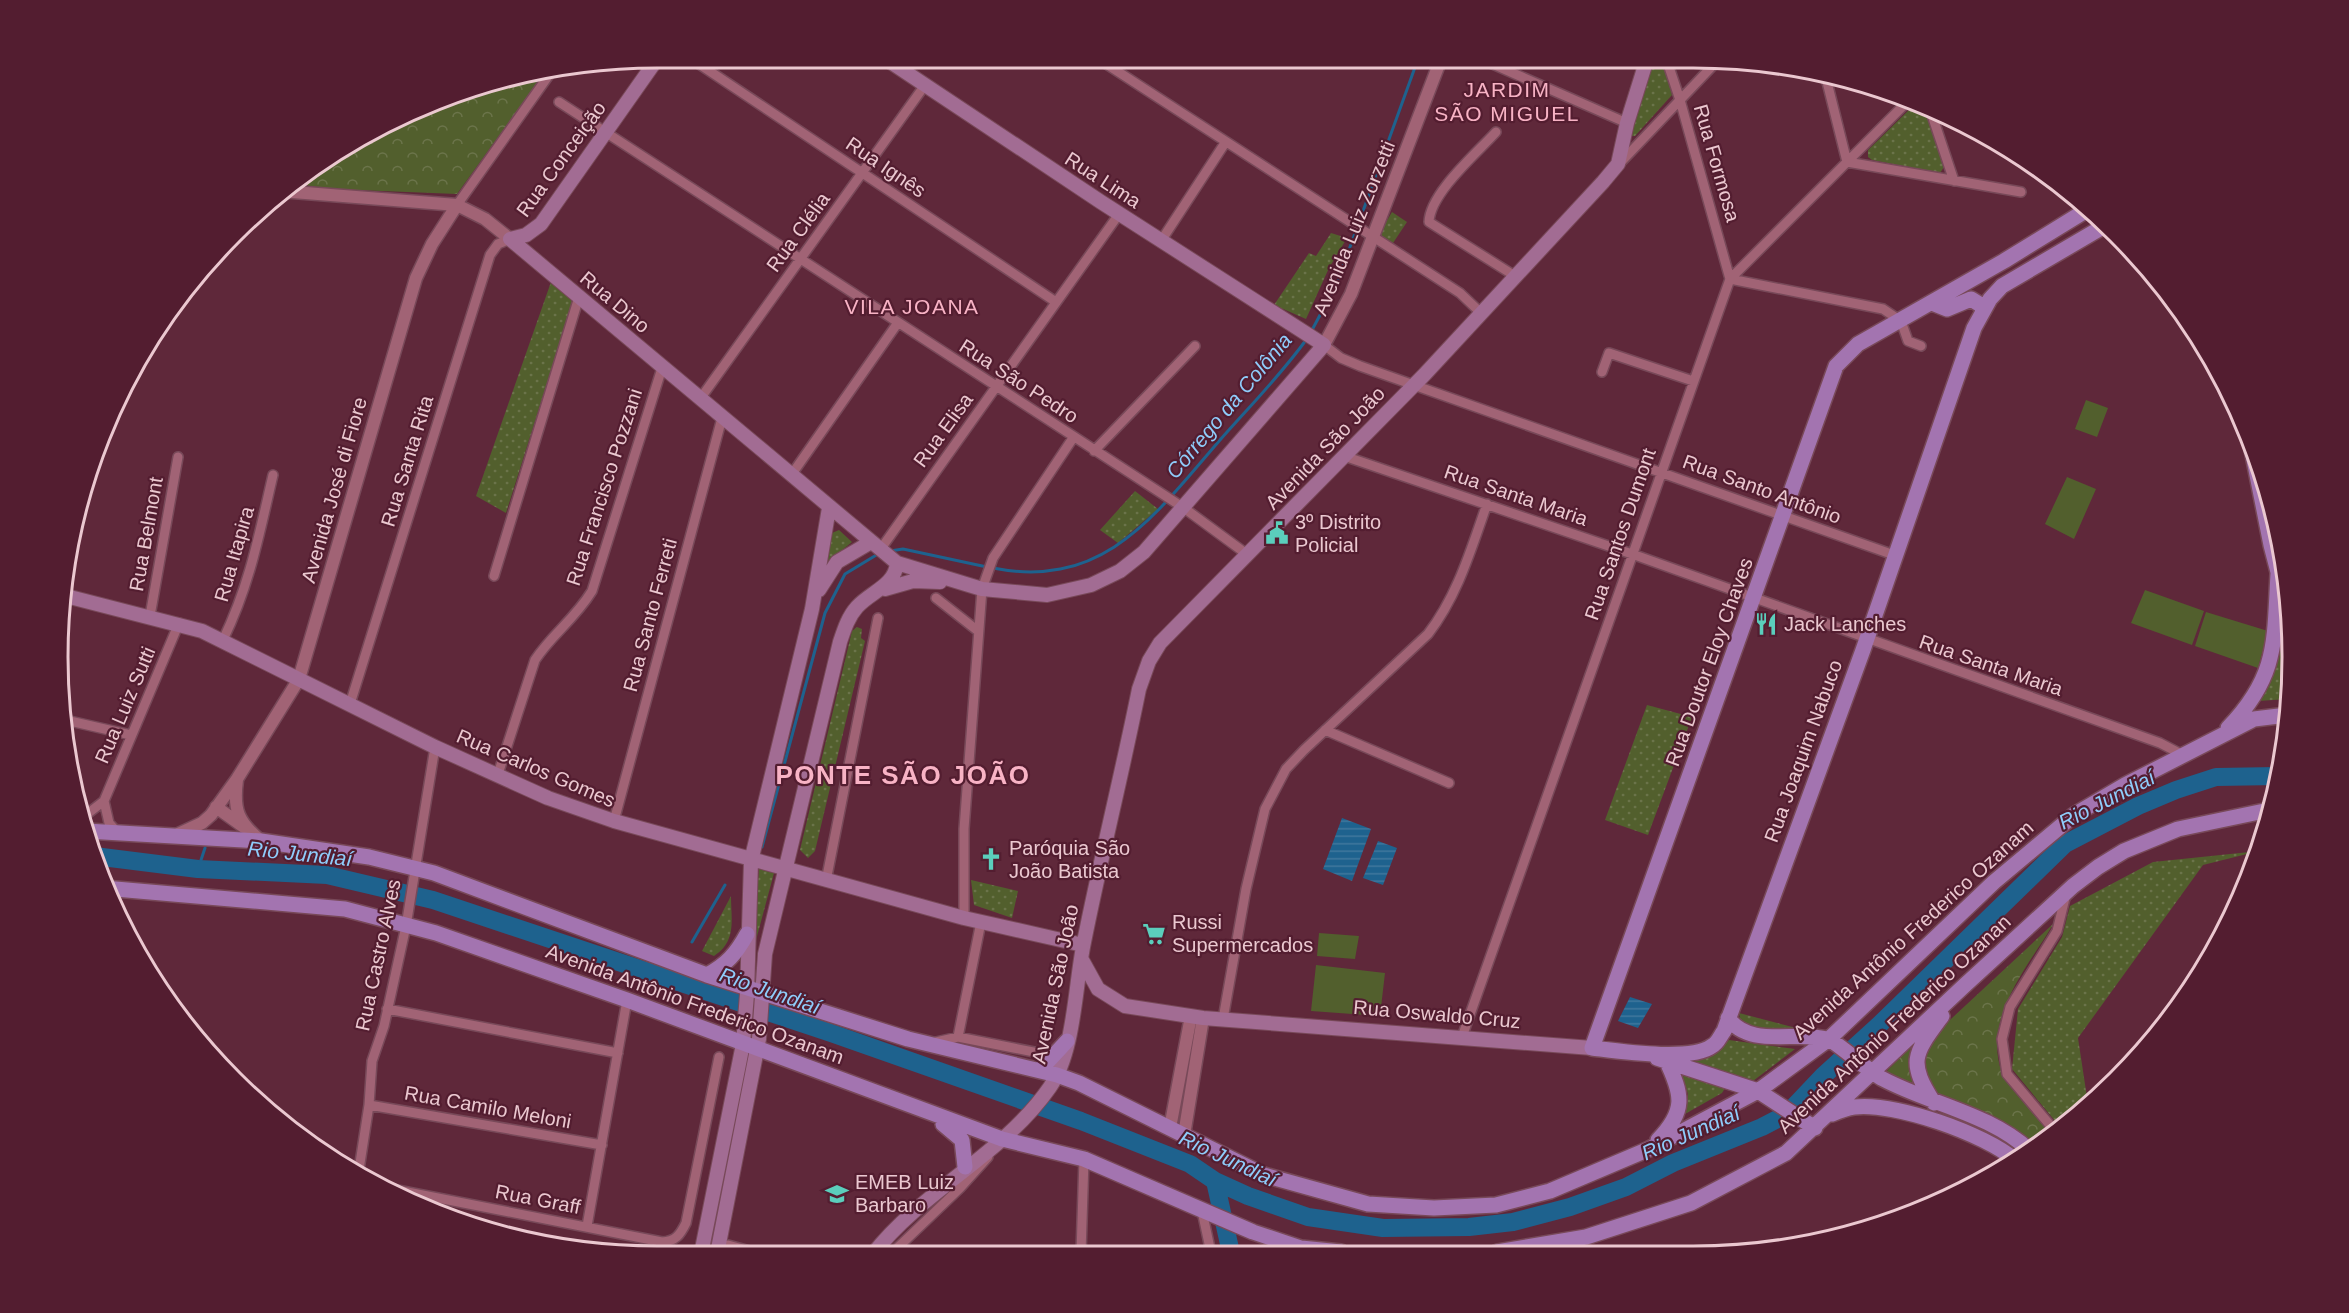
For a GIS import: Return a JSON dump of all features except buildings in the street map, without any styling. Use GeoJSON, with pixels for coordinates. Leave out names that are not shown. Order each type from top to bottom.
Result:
{"type":"FeatureCollection","features":[{"type":"Feature","properties":{"kind":"main road","name":"Rua Conceição"},"geometry":{"type":"LineString","coordinates":[[510,239],[526,235],[537,229],[651,67]]}},
{"type":"Feature","properties":{"kind":"main road","name":"Rua Lima"},"geometry":{"type":"LineString","coordinates":[[898,67],[1119,214],[1321,343]]}},
{"type":"Feature","properties":{"kind":"main road"},"geometry":{"type":"LineString","coordinates":[[1618,164],[1627,123],[1644,67]]}},
{"type":"Feature","properties":{"kind":"main road","name":"Avenida São João"},"geometry":{"type":"LineString","coordinates":[[880,1246],[891,1232],[1017,1125],[1054,1080],[1067,1041],[1082,952],[1139,689],[1149,661],[1160,643],[1414,384],[1618,164]]}},
{"type":"Feature","properties":{"kind":"main road"},"geometry":{"type":"LineString","coordinates":[[1987,303],[1981,289],[1983,284],[2004,261],[2081,214]]}},
{"type":"Feature","properties":{"kind":"main road"},"geometry":{"type":"LineString","coordinates":[[1987,303],[2018,275],[2098,230]]}},
{"type":"Feature","properties":{"kind":"main road","name":"Rua Dino"},"geometry":{"type":"LineString","coordinates":[[510,239],[884,553]]}},
{"type":"Feature","properties":{"kind":"main road","name":"Rua Doutor Eloy Chaves"},"geometry":{"type":"LineString","coordinates":[[1592,1048],[1631,932],[1645,900],[1755,599],[1815,419],[1836,366],[1858,344],[2004,261]]}},
{"type":"Feature","properties":{"kind":"main road"},"geometry":{"type":"LineString","coordinates":[[1932,303],[1947,309],[1971,299],[1987,303]]}},
{"type":"Feature","properties":{"kind":"main road","name":"Rua Joaquim Nabuco"},"geometry":{"type":"LineString","coordinates":[[1728,1018],[1867,639],[1974,328],[1987,303]]}},
{"type":"Feature","properties":{"kind":"main road","name":"Avenida Luiz Zorzetti"},"geometry":{"type":"LineString","coordinates":[[884,553],[960,583],[983,583],[1047,595],[1091,585],[1120,571],[1144,552],[1179,505],[1321,343]]}},
{"type":"Feature","properties":{"kind":"main road"},"geometry":{"type":"LineString","coordinates":[[723,1246],[751,1041],[754,994],[747,934],[751,861],[812,609],[829,507]]}},
{"type":"Feature","properties":{"kind":"main road"},"geometry":{"type":"LineString","coordinates":[[754,994],[840,642],[848,621],[867,598],[894,577],[884,553],[837,562],[827,574],[812,609]]}},
{"type":"Feature","properties":{"kind":"main road"},"geometry":{"type":"LineString","coordinates":[[867,598],[899,584],[913,581],[960,583]]}},
{"type":"Feature","properties":{"kind":"main road"},"geometry":{"type":"LineString","coordinates":[[2219,737],[2245,710],[2264,681],[2271,663],[2277,588]]}},
{"type":"Feature","properties":{"kind":"main road","name":"Rua Carlos Gomes"},"geometry":{"type":"LineString","coordinates":[[71,598],[179,623],[223,640],[435,747],[548,798],[614,821],[751,861],[981,922],[1082,952]]}},
{"type":"Feature","properties":{"kind":"main road","name":"Avenida Antônio Frederico Ozanam"},"geometry":{"type":"LineString","coordinates":[[95,832],[261,841],[369,857],[707,975],[754,994],[908,1039],[1041,1069],[1054,1080],[1170,1128],[1264,1175],[1368,1204],[1434,1208],[1496,1204],[1550,1191],[1649,1149],[1758,1091],[1831,1040],[1994,882],[2074,815],[2254,719],[2278,716]]}},
{"type":"Feature","properties":{"kind":"main road","name":"Avenida Antônio Frederico Ozanan"},"geometry":{"type":"LineString","coordinates":[[1533,1246],[1586,1237],[1691,1203],[1786,1153],[1809,1124],[1827,1117],[1864,1068],[1965,985],[2066,892],[2098,867],[2145,841],[2178,829],[2260,812]]}},
{"type":"Feature","properties":{"kind":"main road","name":"Avenida Antônio Frederico Ozanam"},"geometry":{"type":"LineString","coordinates":[[115,889],[345,909],[406,921],[627,1000],[751,1041],[917,1109],[1002,1139],[1084,1159],[1202,1211],[1295,1246]]}},
{"type":"Feature","properties":{"kind":"main road"},"geometry":{"type":"LineString","coordinates":[[707,975],[725,965],[736,955],[747,934]]}},
{"type":"Feature","properties":{"kind":"main road","name":"Rua Oswaldo Cruz"},"geometry":{"type":"LineString","coordinates":[[1082,952],[1098,989],[1125,1006],[1197,1017],[1462,1037],[1640,1054],[1704,1050],[1717,1042],[1728,1018]]}},
{"type":"Feature","properties":{"kind":"main road"},"geometry":{"type":"LineString","coordinates":[[1934,1103],[1918,1078],[1916,1060],[1920,1049],[1965,985]]}},
{"type":"Feature","properties":{"kind":"main road"},"geometry":{"type":"LineString","coordinates":[[1728,1018],[1743,1032],[1749,1034],[1831,1040],[1864,1068],[1934,1103],[1999,1128],[2022,1145]]}},
{"type":"Feature","properties":{"kind":"main road"},"geometry":{"type":"LineString","coordinates":[[703,1246],[751,1041]]}},
{"type":"Feature","properties":{"kind":"main road"},"geometry":{"type":"LineString","coordinates":[[1041,1069],[1067,1041]]}},
{"type":"Feature","properties":{"kind":"main road"},"geometry":{"type":"LineString","coordinates":[[1640,1054],[1666,1060],[1758,1091],[1809,1124]]}},
{"type":"Feature","properties":{"kind":"main road"},"geometry":{"type":"LineString","coordinates":[[1649,1149],[1677,1118],[1681,1093],[1666,1060]]}},
{"type":"Feature","properties":{"kind":"main road"},"geometry":{"type":"LineString","coordinates":[[1827,1117],[1854,1107],[1876,1108],[1943,1124],[1985,1139],[2007,1154]]}},
{"type":"Feature","properties":{"kind":"main road"},"geometry":{"type":"LineString","coordinates":[[917,1109],[956,1132],[962,1140],[965,1167]]}},
{"type":"Feature","properties":{"kind":"street","name":"Rua Ignês"},"geometry":{"type":"LineString","coordinates":[[703,67],[1056,302]]}},
{"type":"Feature","properties":{"kind":"street"},"geometry":{"type":"LineString","coordinates":[[1111,67],[1460,293],[1481,313]]}},
{"type":"Feature","properties":{"kind":"street","name":"Avenida Luiz Zorzetti"},"geometry":{"type":"LineString","coordinates":[[1321,343],[1351,294],[1369,235],[1438,67]]}},
{"type":"Feature","properties":{"kind":"street"},"geometry":{"type":"LineString","coordinates":[[1499,67],[1627,123]]}},
{"type":"Feature","properties":{"kind":"street","name":"Rua Formosa"},"geometry":{"type":"LineString","coordinates":[[1667,67],[1680,100],[1730,279]]}},
{"type":"Feature","properties":{"kind":"street","name":"Avenida São João"},"geometry":{"type":"LineString","coordinates":[[1618,164],[1711,68]]}},
{"type":"Feature","properties":{"kind":"street"},"geometry":{"type":"LineString","coordinates":[[458,205],[547,78]]}},
{"type":"Feature","properties":{"kind":"street"},"geometry":{"type":"LineString","coordinates":[[1827,84],[1847,162],[2021,192]]}},
{"type":"Feature","properties":{"kind":"street","name":"Rua Clélia"},"geometry":{"type":"LineString","coordinates":[[700,399],[925,85]]}},
{"type":"Feature","properties":{"kind":"street","name":"Rua São Pedro"},"geometry":{"type":"LineString","coordinates":[[559,102],[995,388],[1179,505],[1248,555]]}},
{"type":"Feature","properties":{"kind":"street","name":"Rua Santos Dumont"},"geometry":{"type":"LineString","coordinates":[[1462,1037],[1730,279],[1903,106]]}},
{"type":"Feature","properties":{"kind":"street"},"geometry":{"type":"LineString","coordinates":[[1933,119],[1954,181]]}},
{"type":"Feature","properties":{"kind":"street"},"geometry":{"type":"LineString","coordinates":[[1496,132],[1440,195],[1429,211],[1429,222],[1515,276]]}},
{"type":"Feature","properties":{"kind":"street"},"geometry":{"type":"LineString","coordinates":[[1161,241],[1225,143]]}},
{"type":"Feature","properties":{"kind":"street","name":"Rua Dino"},"geometry":{"type":"LineString","coordinates":[[294,192],[458,205],[485,219],[510,239]]}},
{"type":"Feature","properties":{"kind":"street","name":"Avenida José di Fiore"},"geometry":{"type":"LineString","coordinates":[[172,836],[202,823],[216,807],[237,779],[299,679],[416,278],[432,244],[458,205]]}},
{"type":"Feature","properties":{"kind":"street","name":"Rua Elisa"},"geometry":{"type":"LineString","coordinates":[[884,553],[995,388],[1119,214]]}},
{"type":"Feature","properties":{"kind":"street","name":"Rua Santa Rita"},"geometry":{"type":"LineString","coordinates":[[350,704],[490,255],[498,244],[510,239]]}},
{"type":"Feature","properties":{"kind":"street"},"geometry":{"type":"LineString","coordinates":[[1730,279],[1883,309],[1901,321],[1908,341],[1921,346]]}},
{"type":"Feature","properties":{"kind":"street"},"geometry":{"type":"LineString","coordinates":[[494,576],[579,297]]}},
{"type":"Feature","properties":{"kind":"street"},"geometry":{"type":"LineString","coordinates":[[792,474],[897,324]]}},
{"type":"Feature","properties":{"kind":"street"},"geometry":{"type":"LineString","coordinates":[[1321,343],[1341,358],[1414,384]]}},
{"type":"Feature","properties":{"kind":"street"},"geometry":{"type":"LineString","coordinates":[[1094,451],[1195,346]]}},
{"type":"Feature","properties":{"kind":"street"},"geometry":{"type":"LineString","coordinates":[[1602,372],[1609,353],[1693,381]]}},
{"type":"Feature","properties":{"kind":"street","name":"Rua Francisco Pozzani"},"geometry":{"type":"LineString","coordinates":[[498,774],[535,660],[543,648],[578,613],[592,591],[662,368]]}},
{"type":"Feature","properties":{"kind":"street","name":"Rua Santo Antônio"},"geometry":{"type":"LineString","coordinates":[[1414,384],[1894,555]]}},
{"type":"Feature","properties":{"kind":"street","name":"Rua Santo Ferreti"},"geometry":{"type":"LineString","coordinates":[[614,821],[722,418]]}},
{"type":"Feature","properties":{"kind":"street"},"geometry":{"type":"LineString","coordinates":[[964,918],[964,829],[983,583],[993,558],[1074,438]]}},
{"type":"Feature","properties":{"kind":"street","name":"Rua Santa Maria"},"geometry":{"type":"LineString","coordinates":[[1344,456],[1632,554],[2160,743],[2183,755]]}},
{"type":"Feature","properties":{"kind":"street","name":"Rua Belmont"},"geometry":{"type":"LineString","coordinates":[[150,616],[178,458]]}},
{"type":"Feature","properties":{"kind":"street","name":"Rua Itapira"},"geometry":{"type":"LineString","coordinates":[[223,640],[241,602],[251,573],[273,475]]}},
{"type":"Feature","properties":{"kind":"street"},"geometry":{"type":"LineString","coordinates":[[1223,1019],[1246,889],[1265,809],[1286,769],[1428,634],[1444,614],[1455,593],[1488,504]]}},
{"type":"Feature","properties":{"kind":"street"},"geometry":{"type":"LineString","coordinates":[[936,598],[978,632]]}},
{"type":"Feature","properties":{"kind":"street"},"geometry":{"type":"LineString","coordinates":[[826,880],[878,618]]}},
{"type":"Feature","properties":{"kind":"street","name":"Rua Luiz Sutti"},"geometry":{"type":"LineString","coordinates":[[104,801],[179,623]]}},
{"type":"Feature","properties":{"kind":"street"},"geometry":{"type":"LineString","coordinates":[[72,721],[131,735]]}},
{"type":"Feature","properties":{"kind":"street"},"geometry":{"type":"LineString","coordinates":[[1325,730],[1449,783]]}},
{"type":"Feature","properties":{"kind":"street","name":"Rua Castro Alves"},"geometry":{"type":"LineString","coordinates":[[358,1165],[369,1105],[372,1061],[387,1009],[406,921],[435,747]]}},
{"type":"Feature","properties":{"kind":"street"},"geometry":{"type":"LineString","coordinates":[[237,779],[236,809],[245,827]]}},
{"type":"Feature","properties":{"kind":"street"},"geometry":{"type":"LineString","coordinates":[[89,813],[104,801],[109,823],[118,833]]}},
{"type":"Feature","properties":{"kind":"street"},"geometry":{"type":"LineString","coordinates":[[216,807],[261,841]]}},
{"type":"Feature","properties":{"kind":"street"},"geometry":{"type":"LineString","coordinates":[[2050,1125],[2007,1074],[2001,1039],[2010,1007],[2057,931],[2066,892]]}},
{"type":"Feature","properties":{"kind":"street"},"geometry":{"type":"LineString","coordinates":[[958,1037],[981,922]]}},
{"type":"Feature","properties":{"kind":"street"},"geometry":{"type":"LineString","coordinates":[[587,1226],[627,1000]]}},
{"type":"Feature","properties":{"kind":"street"},"geometry":{"type":"LineString","coordinates":[[387,1009],[618,1053]]}},
{"type":"Feature","properties":{"kind":"street"},"geometry":{"type":"LineString","coordinates":[[1170,1128],[1197,1017]]}},
{"type":"Feature","properties":{"kind":"street"},"geometry":{"type":"LineString","coordinates":[[1184,1135],[1197,1017]]}},
{"type":"Feature","properties":{"kind":"street"},"geometry":{"type":"LineString","coordinates":[[908,1039],[938,1042],[958,1037],[1054,1056]]}},
{"type":"Feature","properties":{"kind":"street","name":"Rua Graff"},"geometry":{"type":"LineString","coordinates":[[414,1193],[662,1242],[671,1241],[680,1235],[686,1223],[719,1057]]}},
{"type":"Feature","properties":{"kind":"street","name":"Rua Camilo Meloni"},"geometry":{"type":"LineString","coordinates":[[369,1105],[602,1145]]}},
{"type":"Feature","properties":{"kind":"street","name":"Avenida São João"},"geometry":{"type":"LineString","coordinates":[[899,1246],[960,1188],[1002,1139]]}},
{"type":"Feature","properties":{"kind":"street"},"geometry":{"type":"LineString","coordinates":[[1081,1246],[1084,1159]]}},
{"type":"Feature","properties":{"kind":"street"},"geometry":{"type":"LineString","coordinates":[[1202,1211],[1210,1246]]}},
{"type":"Feature","properties":{"kind":"green space"},"geometry":{"type":"Polygon","coordinates":[[[1647,67],[1664,67],[1672,95],[1635,136],[1630,136],[1647,67]]]}},
{"type":"Feature","properties":{"kind":"green space"},"geometry":{"type":"Polygon","coordinates":[[[539,80],[457,194],[332,189],[304,185],[362,146],[431,112],[467,99],[539,80]]]}},
{"type":"Feature","properties":{"kind":"green space"},"geometry":{"type":"Polygon","coordinates":[[[1910,109],[1930,117],[1944,167],[1940,173],[1872,160],[1868,157],[1868,150],[1910,109]]]}},
{"type":"Feature","properties":{"kind":"green space"},"geometry":{"type":"Polygon","coordinates":[[[1392,212],[1407,222],[1393,243],[1379,234],[1392,212]]]}},
{"type":"Feature","properties":{"kind":"green space"},"geometry":{"type":"Polygon","coordinates":[[[1331,233],[1347,238],[1329,268],[1306,319],[1274,305],[1309,253],[1316,256],[1331,233]]]}},
{"type":"Feature","properties":{"kind":"green space"},"geometry":{"type":"Polygon","coordinates":[[[551,282],[573,301],[506,513],[476,496],[551,282]]]}},
{"type":"Feature","properties":{"kind":"green space"},"geometry":{"type":"Polygon","coordinates":[[[2086,400],[2108,408],[2097,437],[2075,429],[2086,400]]]}},
{"type":"Feature","properties":{"kind":"green space"},"geometry":{"type":"Polygon","coordinates":[[[2067,477],[2096,489],[2074,539],[2045,524],[2067,477]]]}},
{"type":"Feature","properties":{"kind":"green space"},"geometry":{"type":"Polygon","coordinates":[[[1135,491],[1158,509],[1118,543],[1100,530],[1135,491]]]}},
{"type":"Feature","properties":{"kind":"green space"},"geometry":{"type":"Polygon","coordinates":[[[839,530],[852,542],[829,561],[826,557],[832,533],[839,530]]]}},
{"type":"Feature","properties":{"kind":"green space"},"geometry":{"type":"Polygon","coordinates":[[[2145,590],[2204,611],[2192,645],[2131,623],[2145,590]]]}},
{"type":"Feature","properties":{"kind":"green space"},"geometry":{"type":"Polygon","coordinates":[[[2206,612],[2268,631],[2258,668],[2195,646],[2206,612]]]}},
{"type":"Feature","properties":{"kind":"green space"},"geometry":{"type":"Polygon","coordinates":[[[2280,623],[2282,656],[2280,700],[2258,701],[2280,623]]]}},
{"type":"Feature","properties":{"kind":"green space"},"geometry":{"type":"Polygon","coordinates":[[[857,627],[862,629],[861,638],[865,641],[815,851],[808,858],[800,850],[852,631],[857,627]]]}},
{"type":"Feature","properties":{"kind":"green space"},"geometry":{"type":"Polygon","coordinates":[[[1647,705],[1692,717],[1648,835],[1605,820],[1647,705]]]}},
{"type":"Feature","properties":{"kind":"green space"},"geometry":{"type":"Polygon","coordinates":[[[2248,852],[2203,865],[2078,1038],[2086,1094],[2055,1121],[2012,1069],[2018,1009],[2062,937],[2070,906],[2153,862],[2248,852]]]}},
{"type":"Feature","properties":{"kind":"green space"},"geometry":{"type":"Polygon","coordinates":[[[759,869],[774,873],[752,955],[759,869]]]}},
{"type":"Feature","properties":{"kind":"green space"},"geometry":{"type":"Polygon","coordinates":[[[971,880],[1018,891],[1012,918],[974,905],[971,880]]]}},
{"type":"Feature","properties":{"kind":"green space"},"geometry":{"type":"Polygon","coordinates":[[[731,896],[732,922],[729,937],[726,944],[714,956],[702,951],[731,896]]]}},
{"type":"Feature","properties":{"kind":"green space"},"geometry":{"type":"Polygon","coordinates":[[[2054,923],[2011,994],[1998,1033],[1997,1053],[2005,1079],[2046,1128],[2026,1142],[2009,1126],[1936,1099],[1922,1075],[1924,1053],[1937,1032],[2054,923]]]}},
{"type":"Feature","properties":{"kind":"green space"},"geometry":{"type":"Polygon","coordinates":[[[1319,933],[1359,936],[1355,959],[1317,956],[1319,933]]]}},
{"type":"Feature","properties":{"kind":"green space"},"geometry":{"type":"Polygon","coordinates":[[[1316,965],[1385,973],[1380,1016],[1311,1011],[1316,965]]]}},
{"type":"Feature","properties":{"kind":"green space"},"geometry":{"type":"Polygon","coordinates":[[[1739,1013],[1808,1031],[1750,1029],[1741,1025],[1739,1013]]]}},
{"type":"Feature","properties":{"kind":"green space"},"geometry":{"type":"Polygon","coordinates":[[[1934,1022],[1918,1047],[1926,1095],[1882,1076],[1934,1022]]]}},
{"type":"Feature","properties":{"kind":"green space"},"geometry":{"type":"Polygon","coordinates":[[[1729,1040],[1795,1049],[1753,1081],[1684,1061],[1713,1056],[1729,1040]]]}},
{"type":"Feature","properties":{"kind":"green space"},"geometry":{"type":"Polygon","coordinates":[[[1686,1074],[1725,1088],[1722,1093],[1685,1114],[1688,1094],[1682,1075],[1686,1074]]]}},
{"type":"Feature","properties":{"kind":"water"},"geometry":{"type":"Polygon","coordinates":[[[1342,818],[1371,829],[1352,881],[1323,869],[1342,818]]]}},
{"type":"Feature","properties":{"kind":"water"},"geometry":{"type":"Polygon","coordinates":[[[1378,841],[1397,848],[1383,885],[1363,878],[1378,841]]]}},
{"type":"Feature","properties":{"kind":"water"},"geometry":{"type":"Polygon","coordinates":[[[1630,997],[1652,1004],[1638,1028],[1618,1021],[1630,997]]]}},
{"type":"Feature","properties":{"kind":"waterway","name":"Córrego da Colônia"},"geometry":{"type":"LineString","coordinates":[[1311,332],[1337,283],[1415,67]]}},
{"type":"Feature","properties":{"kind":"waterway","name":"Córrego da Colônia"},"geometry":{"type":"LineString","coordinates":[[993,568],[1032,572],[1066,568],[1096,557],[1124,540],[1173,495],[1275,379],[1306,340]]}},
{"type":"Feature","properties":{"kind":"waterway","name":"Córrego da Colônia"},"geometry":{"type":"LineString","coordinates":[[890,551],[903,549],[987,567]]}},
{"type":"Feature","properties":{"kind":"waterway","name":"Córrego da Colônia"},"geometry":{"type":"LineString","coordinates":[[762,847],[825,613],[845,574],[878,554]]}},
{"type":"Feature","properties":{"kind":"waterway","name":"Rio Jundiaí"},"geometry":{"type":"LineString","coordinates":[[103,857],[198,869],[327,875],[433,900],[831,1033],[1081,1121],[1190,1164],[1215,1181],[1248,1196],[1308,1217],[1383,1228],[1469,1227],[1513,1222],[1570,1207],[1626,1187],[1673,1163],[1762,1127],[1787,1114],[1823,1076],[1878,1026],[2065,844],[2138,806],[2176,790],[2216,777],[2269,776]]}},
{"type":"Feature","properties":{"kind":"waterway"},"geometry":{"type":"LineString","coordinates":[[198,869],[205,848]]}},
{"type":"Feature","properties":{"kind":"waterway","name":"Córrego da Colônia"},"geometry":{"type":"LineString","coordinates":[[692,942],[725,885]]}},
{"type":"Feature","properties":{"kind":"waterway"},"geometry":{"type":"LineString","coordinates":[[1215,1181],[1229,1246]]}},
{"type":"Feature","properties":{"kind":"place","name":"3º Distrito Policial"},"geometry":{"type":"Point","coordinates":[1277,533]}},
{"type":"Feature","properties":{"kind":"place","name":"Jack Lanches"},"geometry":{"type":"Point","coordinates":[1766,624]}},
{"type":"Feature","properties":{"kind":"place","name":"Paróquia São João Batista"},"geometry":{"type":"Point","coordinates":[991,859]}},
{"type":"Feature","properties":{"kind":"place","name":"Russi Supermercados"},"geometry":{"type":"Point","coordinates":[1154,934]}},
{"type":"Feature","properties":{"kind":"place","name":"EMEB Luiz Barbaro"},"geometry":{"type":"Point","coordinates":[837,1194]}},
{"type":"Feature","properties":{"kind":"district","name":"JARDIM SÃO MIGUEL"},"geometry":{"type":"Point","coordinates":[1507,102]}},
{"type":"Feature","properties":{"kind":"district","name":"VILA JOANA"},"geometry":{"type":"Point","coordinates":[912,307]}},
{"type":"Feature","properties":{"kind":"district","name":"PONTE SÃO JOÃO"},"geometry":{"type":"Point","coordinates":[903,775]}}]}
